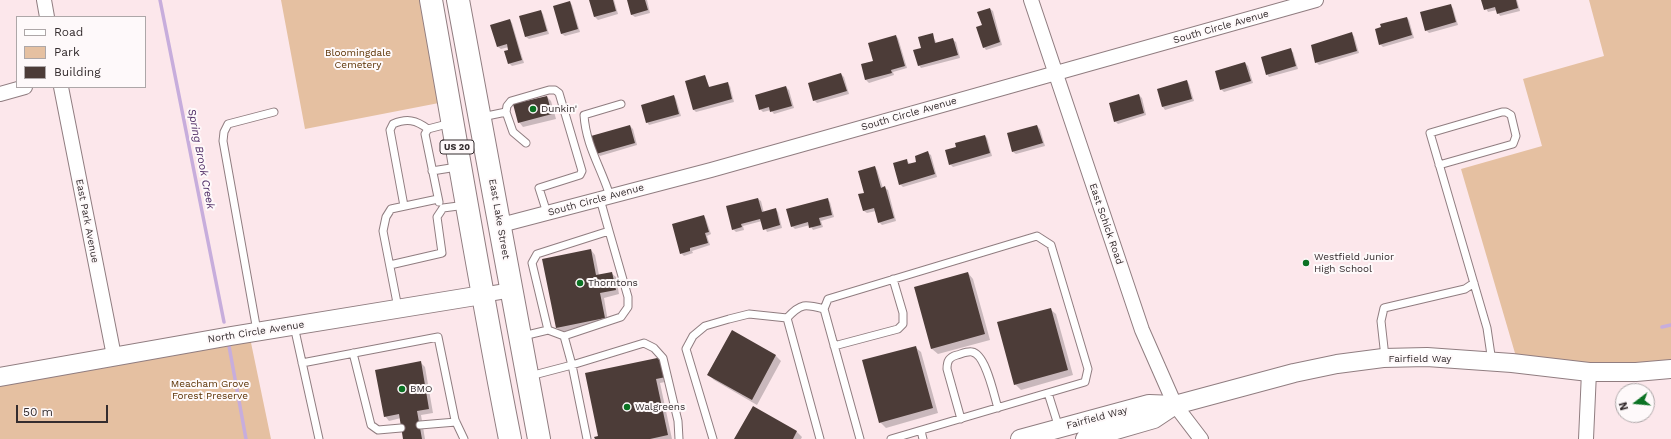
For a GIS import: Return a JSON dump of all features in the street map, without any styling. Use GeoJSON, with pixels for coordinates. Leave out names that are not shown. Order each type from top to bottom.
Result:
{"type":"FeatureCollection","features":[{"type":"Feature","properties":{"kind":"main road","name":"US 20"},"geometry":{"type":"LineString","coordinates":[[431,0],[468,205],[482,295],[510,439]]}},
{"type":"Feature","properties":{"kind":"main road","name":"East Lake Street"},"geometry":{"type":"LineString","coordinates":[[458,0],[501,225],[539,439]]}},
{"type":"Feature","properties":{"kind":"street"},"geometry":{"type":"LineString","coordinates":[[44,0],[47,16]]}},
{"type":"Feature","properties":{"kind":"street","name":"East Schick Road"},"geometry":{"type":"LineString","coordinates":[[1031,0],[1142,330],[1174,405],[1201,439]]}},
{"type":"Feature","properties":{"kind":"street","name":"South Circle Avenue"},"geometry":{"type":"LineString","coordinates":[[501,225],[605,198],[1316,0]]}},
{"type":"Feature","properties":{"kind":"street"},"geometry":{"type":"LineString","coordinates":[[0,94],[21,88]]}},
{"type":"Feature","properties":{"kind":"street","name":"East Park Avenue"},"geometry":{"type":"LineString","coordinates":[[61,88],[114,356]]}},
{"type":"Feature","properties":{"kind":"street","name":"North Circle Avenue"},"geometry":{"type":"LineString","coordinates":[[0,377],[257,331],[512,290]]}},
{"type":"Feature","properties":{"kind":"street","name":"Fairfield Way"},"geometry":{"type":"LineString","coordinates":[[1020,439],[1060,433],[1149,404],[1174,405],[1294,373],[1337,364],[1386,358],[1427,357],[1589,372],[1636,372],[1671,368]]}},
{"type":"Feature","properties":{"kind":"street"},"geometry":{"type":"LineString","coordinates":[[1586,439],[1589,372]]}},
{"type":"Feature","properties":{"kind":"street","name":"Fairfield Way"},"geometry":{"type":"LineString","coordinates":[[1085,439],[1154,419],[1174,405]]}},
{"type":"Feature","properties":{"kind":"lane"},"geometry":{"type":"LineString","coordinates":[[526,142],[513,132],[506,112],[507,106],[511,101],[549,90],[555,90],[559,93],[582,171],[580,175],[539,188],[547,213]]}},
{"type":"Feature","properties":{"kind":"lane"},"geometry":{"type":"LineString","coordinates":[[520,337],[548,330],[564,336],[621,317],[628,307],[628,297],[609,231],[602,170],[590,148],[584,115],[621,104]]}},
{"type":"Feature","properties":{"kind":"lane"},"geometry":{"type":"LineString","coordinates":[[257,331],[223,140],[224,132],[228,124],[274,112]]}},
{"type":"Feature","properties":{"kind":"lane"},"geometry":{"type":"LineString","coordinates":[[480,117],[506,112]]}},
{"type":"Feature","properties":{"kind":"lane"},"geometry":{"type":"LineString","coordinates":[[1439,166],[1513,144],[1516,136],[1511,115],[1506,112],[1502,112],[1430,133],[1439,166],[1487,328],[1492,362]]}},
{"type":"Feature","properties":{"kind":"lane"},"geometry":{"type":"LineString","coordinates":[[404,206],[390,130],[393,124],[411,120],[419,122],[428,129]]}},
{"type":"Feature","properties":{"kind":"lane"},"geometry":{"type":"LineString","coordinates":[[443,208],[438,200],[425,134],[428,129],[453,122]]}},
{"type":"Feature","properties":{"kind":"lane"},"geometry":{"type":"LineString","coordinates":[[432,171],[461,167]]}},
{"type":"Feature","properties":{"kind":"lane"},"geometry":{"type":"LineString","coordinates":[[398,308],[383,231],[386,217],[391,209],[438,200]]}},
{"type":"Feature","properties":{"kind":"lane"},"geometry":{"type":"LineString","coordinates":[[390,265],[442,253],[437,217],[443,208],[468,205]]}},
{"type":"Feature","properties":{"kind":"lane"},"geometry":{"type":"LineString","coordinates":[[548,330],[532,262],[537,254],[609,231]]}},
{"type":"Feature","properties":{"kind":"lane"},"geometry":{"type":"LineString","coordinates":[[860,439],[824,310],[828,299],[1037,236],[1051,245],[1088,369],[1085,382],[891,439]]}},
{"type":"Feature","properties":{"kind":"lane"},"geometry":{"type":"LineString","coordinates":[[834,346],[898,329],[904,324],[903,313],[892,279]]}},
{"type":"Feature","properties":{"kind":"lane"},"geometry":{"type":"LineString","coordinates":[[1386,358],[1381,321],[1384,308],[1465,289],[1474,283]]}},
{"type":"Feature","properties":{"kind":"lane"},"geometry":{"type":"LineString","coordinates":[[787,318],[796,308],[807,305],[824,310]]}},
{"type":"Feature","properties":{"kind":"lane"},"geometry":{"type":"LineString","coordinates":[[713,439],[686,349],[693,336],[705,326],[749,314],[787,318]]}},
{"type":"Feature","properties":{"kind":"lane"},"geometry":{"type":"LineString","coordinates":[[787,318],[820,439]]}},
{"type":"Feature","properties":{"kind":"lane"},"geometry":{"type":"LineString","coordinates":[[294,325],[319,439]]}},
{"type":"Feature","properties":{"kind":"lane"},"geometry":{"type":"LineString","coordinates":[[564,336],[572,365],[587,439]]}},
{"type":"Feature","properties":{"kind":"lane"},"geometry":{"type":"LineString","coordinates":[[302,363],[438,337],[456,422],[464,439]]}},
{"type":"Feature","properties":{"kind":"lane"},"geometry":{"type":"LineString","coordinates":[[528,376],[572,365],[644,343],[654,348],[663,358],[678,421],[679,439]]}},
{"type":"Feature","properties":{"kind":"lane"},"geometry":{"type":"LineString","coordinates":[[961,419],[947,368],[947,362],[951,356],[971,351],[976,353],[986,367],[998,408]]}},
{"type":"Feature","properties":{"kind":"lane"},"geometry":{"type":"LineString","coordinates":[[353,353],[371,425],[378,430],[401,428]]}},
{"type":"Feature","properties":{"kind":"lane"},"geometry":{"type":"LineString","coordinates":[[1048,393],[1060,433]]}},
{"type":"Feature","properties":{"kind":"lane"},"geometry":{"type":"LineString","coordinates":[[420,425],[456,422]]}},
{"type":"Feature","properties":{"kind":"lane"},"geometry":{"type":"LineString","coordinates":[[921,431],[923,439]]}},
{"type":"Feature","properties":{"kind":"green space","name":"Bloomingdale Cemetery"},"geometry":{"type":"Polygon","coordinates":[[[281,0],[425,0],[444,102],[305,129],[281,0]]]}},
{"type":"Feature","properties":{"kind":"green space"},"geometry":{"type":"Polygon","coordinates":[[[1589,0],[1671,0],[1671,364],[1638,368],[1517,360],[1461,169],[1542,146],[1523,79],[1604,56],[1589,0]]]}},
{"type":"Feature","properties":{"kind":"green space","name":"Meacham Grove Forest Preserve"},"geometry":{"type":"Polygon","coordinates":[[[249,333],[271,439],[0,439],[0,377],[249,333]]]}},
{"type":"Feature","properties":{"kind":"building"},"geometry":{"type":"Polygon","coordinates":[[[589,0],[613,0],[616,11],[594,17],[589,0]]]}},
{"type":"Feature","properties":{"kind":"building"},"geometry":{"type":"Polygon","coordinates":[[[627,0],[645,0],[648,10],[631,15],[627,0]]]}},
{"type":"Feature","properties":{"kind":"building"},"geometry":{"type":"Polygon","coordinates":[[[1481,0],[1516,0],[1518,8],[1497,14],[1495,7],[1484,10],[1481,0]]]}},
{"type":"Feature","properties":{"kind":"building"},"geometry":{"type":"Polygon","coordinates":[[[570,1],[578,29],[561,34],[553,6],[570,1]]]}},
{"type":"Feature","properties":{"kind":"building"},"geometry":{"type":"Polygon","coordinates":[[[1451,4],[1456,22],[1425,31],[1420,12],[1451,4]]]}},
{"type":"Feature","properties":{"kind":"building"},"geometry":{"type":"Polygon","coordinates":[[[990,8],[1000,42],[983,48],[976,27],[982,25],[977,12],[990,8]]]}},
{"type":"Feature","properties":{"kind":"building"},"geometry":{"type":"Polygon","coordinates":[[[541,10],[547,31],[525,37],[519,16],[541,10]]]}},
{"type":"Feature","properties":{"kind":"building"},"geometry":{"type":"Polygon","coordinates":[[[1407,17],[1412,35],[1379,45],[1375,29],[1381,27],[1380,24],[1407,17]]]}},
{"type":"Feature","properties":{"kind":"building"},"geometry":{"type":"Polygon","coordinates":[[[510,19],[522,60],[508,64],[504,51],[508,50],[507,44],[497,47],[490,25],[510,19]]]}},
{"type":"Feature","properties":{"kind":"building"},"geometry":{"type":"Polygon","coordinates":[[[1352,32],[1357,51],[1315,63],[1311,45],[1352,32]]]}},
{"type":"Feature","properties":{"kind":"building"},"geometry":{"type":"Polygon","coordinates":[[[933,33],[935,43],[953,38],[958,55],[918,66],[913,50],[921,48],[918,37],[933,33]]]}},
{"type":"Feature","properties":{"kind":"building"},"geometry":{"type":"Polygon","coordinates":[[[896,35],[905,66],[891,70],[892,73],[865,80],[861,64],[873,61],[868,43],[896,35]]]}},
{"type":"Feature","properties":{"kind":"building"},"geometry":{"type":"Polygon","coordinates":[[[1291,48],[1296,66],[1266,75],[1261,57],[1291,48]]]}},
{"type":"Feature","properties":{"kind":"building"},"geometry":{"type":"Polygon","coordinates":[[[1245,62],[1251,81],[1220,90],[1215,71],[1245,62]]]}},
{"type":"Feature","properties":{"kind":"building"},"geometry":{"type":"Polygon","coordinates":[[[841,73],[847,91],[813,101],[808,83],[841,73]]]}},
{"type":"Feature","properties":{"kind":"building"},"geometry":{"type":"Polygon","coordinates":[[[705,75],[709,87],[728,82],[732,99],[693,110],[685,81],[705,75]]]}},
{"type":"Feature","properties":{"kind":"building"},"geometry":{"type":"Polygon","coordinates":[[[1187,80],[1192,99],[1162,107],[1157,89],[1187,80]]]}},
{"type":"Feature","properties":{"kind":"building"},"geometry":{"type":"Polygon","coordinates":[[[786,86],[792,106],[770,112],[769,107],[759,110],[755,95],[786,86]]]}},
{"type":"Feature","properties":{"kind":"building"},"geometry":{"type":"Polygon","coordinates":[[[1139,94],[1144,113],[1114,122],[1109,103],[1139,94]]]}},
{"type":"Feature","properties":{"kind":"building"},"geometry":{"type":"Polygon","coordinates":[[[674,95],[679,114],[646,123],[641,105],[674,95]]]}},
{"type":"Feature","properties":{"kind":"building","name":"Dunkin'"},"geometry":{"type":"Polygon","coordinates":[[[547,96],[552,114],[518,123],[513,104],[547,96]]]}},
{"type":"Feature","properties":{"kind":"building"},"geometry":{"type":"Polygon","coordinates":[[[630,125],[635,143],[596,154],[591,136],[630,125]]]}},
{"type":"Feature","properties":{"kind":"building"},"geometry":{"type":"Polygon","coordinates":[[[1037,125],[1043,143],[1012,152],[1007,133],[1037,125]]]}},
{"type":"Feature","properties":{"kind":"building"},"geometry":{"type":"Polygon","coordinates":[[[985,135],[990,153],[949,165],[945,150],[956,147],[955,143],[985,135]]]}},
{"type":"Feature","properties":{"kind":"building"},"geometry":{"type":"Polygon","coordinates":[[[928,151],[935,174],[899,185],[893,163],[907,159],[908,164],[916,162],[915,156],[928,151]]]}},
{"type":"Feature","properties":{"kind":"building"},"geometry":{"type":"Polygon","coordinates":[[[875,166],[881,188],[885,186],[894,218],[878,223],[874,208],[863,211],[858,194],[864,193],[858,171],[875,166]]]}},
{"type":"Feature","properties":{"kind":"building"},"geometry":{"type":"Polygon","coordinates":[[[758,198],[762,212],[776,208],[780,225],[763,230],[760,219],[741,224],[742,227],[732,230],[726,206],[758,198]]]}},
{"type":"Feature","properties":{"kind":"building"},"geometry":{"type":"Polygon","coordinates":[[[828,198],[832,215],[819,218],[821,225],[809,228],[808,222],[791,227],[786,209],[828,198]]]}},
{"type":"Feature","properties":{"kind":"building"},"geometry":{"type":"Polygon","coordinates":[[[704,215],[709,232],[705,233],[708,243],[690,248],[690,251],[680,254],[672,224],[704,215]]]}},
{"type":"Feature","properties":{"kind":"building","name":"Thorntons"},"geometry":{"type":"Polygon","coordinates":[[[591,249],[596,275],[612,272],[616,290],[600,293],[605,318],[556,328],[542,259],[591,249]]]}},
{"type":"Feature","properties":{"kind":"building"},"geometry":{"type":"Polygon","coordinates":[[[968,272],[985,334],[931,349],[914,287],[968,272]]]}},
{"type":"Feature","properties":{"kind":"building"},"geometry":{"type":"Polygon","coordinates":[[[1051,308],[1068,370],[1014,385],[997,322],[1051,308]]]}},
{"type":"Feature","properties":{"kind":"building"},"geometry":{"type":"Polygon","coordinates":[[[732,330],[776,355],[752,400],[707,375],[732,330]]]}},
{"type":"Feature","properties":{"kind":"building"},"geometry":{"type":"Polygon","coordinates":[[[916,346],[933,408],[879,423],[862,360],[916,346]]]}},
{"type":"Feature","properties":{"kind":"building","name":"Walgreens"},"geometry":{"type":"Polygon","coordinates":[[[662,357],[666,377],[656,379],[668,435],[650,439],[595,439],[594,437],[598,436],[585,373],[662,357]]]}},
{"type":"Feature","properties":{"kind":"building","name":"BMO"},"geometry":{"type":"Polygon","coordinates":[[[421,361],[429,409],[417,411],[422,439],[403,439],[399,414],[384,417],[375,370],[421,361]]]}},
{"type":"Feature","properties":{"kind":"building"},"geometry":{"type":"Polygon","coordinates":[[[753,406],[797,431],[793,439],[734,439],[753,406]]]}},
{"type":"Feature","properties":{"kind":"waterway","name":"Spring Brook Creek"},"geometry":{"type":"LineString","coordinates":[[160,0],[224,322]]}},
{"type":"Feature","properties":{"kind":"waterway"},"geometry":{"type":"LineString","coordinates":[[1662,327],[1671,325]]}},
{"type":"Feature","properties":{"kind":"waterway","name":"Spring Brook Creek"},"geometry":{"type":"LineString","coordinates":[[229,346],[246,439]]}},
{"type":"Feature","properties":{"kind":"place","name":"Dunkin'"},"geometry":{"type":"Point","coordinates":[533,109]}},
{"type":"Feature","properties":{"kind":"place","name":"Westfield Junior High School"},"geometry":{"type":"Point","coordinates":[1306,263]}},
{"type":"Feature","properties":{"kind":"place","name":"Thorntons"},"geometry":{"type":"Point","coordinates":[580,283]}},
{"type":"Feature","properties":{"kind":"place","name":"BMO"},"geometry":{"type":"Point","coordinates":[402,389]}},
{"type":"Feature","properties":{"kind":"place","name":"Walgreens"},"geometry":{"type":"Point","coordinates":[627,407]}}]}
